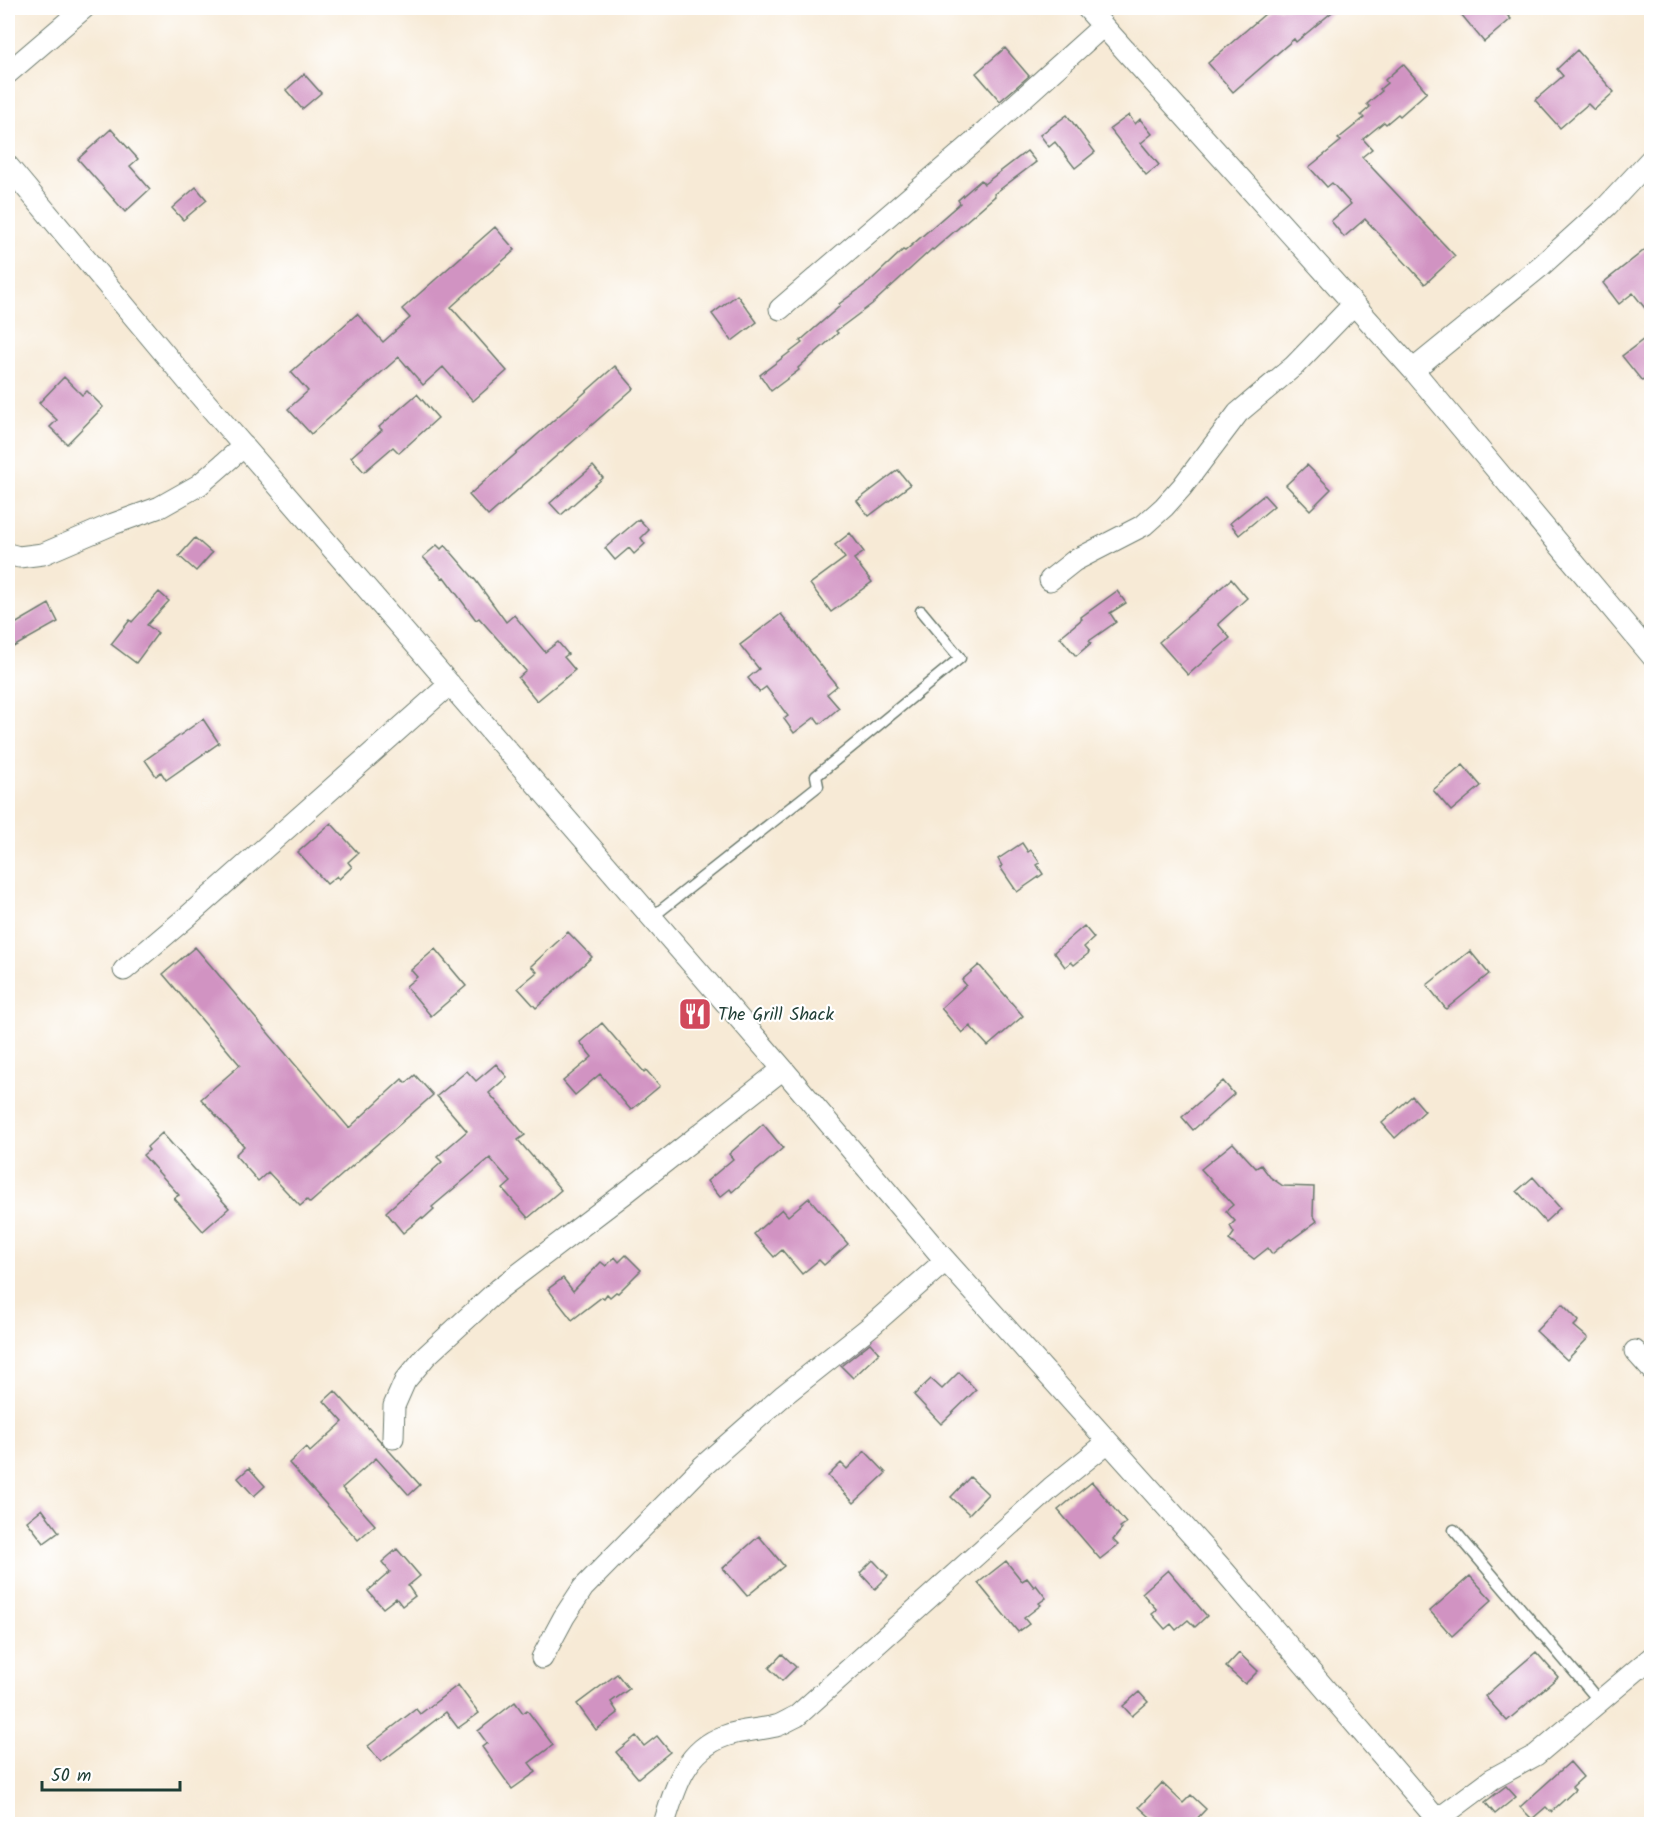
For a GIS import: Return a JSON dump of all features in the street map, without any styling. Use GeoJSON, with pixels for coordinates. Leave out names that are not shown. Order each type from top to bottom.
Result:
{"type":"FeatureCollection","features":[{"type":"Feature","properties":{"kind":"street"},"geometry":{"type":"LineString","coordinates":[[8,73],[84,8]]}},
{"type":"Feature","properties":{"kind":"street"},"geometry":{"type":"LineString","coordinates":[[1087,8],[1413,370],[1652,656]]}},
{"type":"Feature","properties":{"kind":"street"},"geometry":{"type":"LineString","coordinates":[[780,309],[974,142],[1103,26]]}},
{"type":"Feature","properties":{"kind":"street"},"geometry":{"type":"LineString","coordinates":[[1413,370],[1542,265],[1606,206],[1652,158]]}},
{"type":"Feature","properties":{"kind":"street"},"geometry":{"type":"LineString","coordinates":[[8,166],[195,390],[783,1069],[945,1261],[1225,1572],[1439,1822],[1492,1779],[1536,1755],[1652,1657]]}},
{"type":"Feature","properties":{"kind":"street"},"geometry":{"type":"LineString","coordinates":[[1050,580],[1074,561],[1144,525],[1164,507],[1238,413],[1294,366],[1353,305]]}},
{"type":"Feature","properties":{"kind":"street"},"geometry":{"type":"LineString","coordinates":[[8,554],[19,557],[43,554],[160,507],[199,485],[244,446]]}},
{"type":"Feature","properties":{"kind":"street"},"geometry":{"type":"LineString","coordinates":[[124,970],[450,684]]}},
{"type":"Feature","properties":{"kind":"street"},"geometry":{"type":"LineString","coordinates":[[393,1438],[394,1406],[405,1382],[426,1356],[499,1289],[783,1069]]}},
{"type":"Feature","properties":{"kind":"street"},"geometry":{"type":"LineString","coordinates":[[542,1658],[583,1588],[702,1467],[784,1395],[872,1326],[945,1261]]}},
{"type":"Feature","properties":{"kind":"street"},"geometry":{"type":"LineString","coordinates":[[1635,1351],[1652,1370]]}},
{"type":"Feature","properties":{"kind":"street"},"geometry":{"type":"LineString","coordinates":[[664,1824],[678,1782],[688,1765],[702,1749],[725,1736],[778,1726],[797,1716],[1051,1488],[1108,1442]]}},
{"type":"Feature","properties":{"kind":"lane"},"geometry":{"type":"LineString","coordinates":[[651,918],[818,786],[816,776],[960,658],[921,611]]}},
{"type":"Feature","properties":{"kind":"lane"},"geometry":{"type":"LineString","coordinates":[[1454,1530],[1600,1702]]}},
{"type":"Feature","properties":{"kind":"building"},"geometry":{"type":"Polygon","coordinates":[[[1272,8],[1337,8],[1296,42],[1294,39],[1233,92],[1208,63],[1272,8]]]}},
{"type":"Feature","properties":{"kind":"building"},"geometry":{"type":"Polygon","coordinates":[[[1456,8],[1500,8],[1511,19],[1484,42],[1456,8]]]}},
{"type":"Feature","properties":{"kind":"building"},"geometry":{"type":"Polygon","coordinates":[[[1005,48],[1029,76],[1000,101],[976,73],[1005,48]]]}},
{"type":"Feature","properties":{"kind":"building"},"geometry":{"type":"Polygon","coordinates":[[[1577,50],[1614,92],[1594,110],[1588,104],[1560,128],[1535,100],[1563,76],[1557,69],[1577,50]]]}},
{"type":"Feature","properties":{"kind":"building"},"geometry":{"type":"Polygon","coordinates":[[[1403,64],[1427,92],[1400,116],[1398,114],[1386,124],[1384,122],[1363,139],[1372,149],[1362,157],[1455,256],[1425,284],[1365,219],[1344,237],[1331,221],[1351,204],[1332,183],[1327,187],[1309,167],[1341,141],[1338,139],[1364,118],[1361,115],[1370,107],[1367,104],[1382,91],[1380,89],[1387,83],[1385,80],[1403,64]]]}},
{"type":"Feature","properties":{"kind":"building"},"geometry":{"type":"Polygon","coordinates":[[[304,74],[321,93],[302,109],[286,90],[304,74]]]}},
{"type":"Feature","properties":{"kind":"building"},"geometry":{"type":"Polygon","coordinates":[[[1067,115],[1095,152],[1075,168],[1055,142],[1049,147],[1040,135],[1067,115]]]}},
{"type":"Feature","properties":{"kind":"building"},"geometry":{"type":"Polygon","coordinates":[[[1129,115],[1135,124],[1140,119],[1152,134],[1141,143],[1159,165],[1146,175],[1110,129],[1129,115]]]}},
{"type":"Feature","properties":{"kind":"building"},"geometry":{"type":"Polygon","coordinates":[[[111,129],[138,159],[130,166],[150,189],[125,212],[78,159],[111,129]]]}},
{"type":"Feature","properties":{"kind":"building"},"geometry":{"type":"Polygon","coordinates":[[[1027,151],[1036,162],[994,194],[995,196],[872,304],[836,331],[838,333],[798,368],[799,370],[771,391],[760,375],[802,343],[800,341],[840,306],[839,304],[869,282],[903,250],[905,251],[960,203],[958,200],[981,180],[984,184],[1027,151]]]}},
{"type":"Feature","properties":{"kind":"building"},"geometry":{"type":"Polygon","coordinates":[[[196,187],[207,200],[183,220],[172,208],[196,187]]]}},
{"type":"Feature","properties":{"kind":"building"},"geometry":{"type":"Polygon","coordinates":[[[495,227],[515,250],[451,307],[507,371],[473,401],[443,367],[423,385],[399,357],[311,434],[288,409],[308,391],[291,372],[357,314],[383,342],[410,318],[402,309],[495,227]]]}},
{"type":"Feature","properties":{"kind":"building"},"geometry":{"type":"Polygon","coordinates":[[[1652,244],[1652,317],[1633,293],[1619,304],[1603,283],[1652,244]]]}},
{"type":"Feature","properties":{"kind":"building"},"geometry":{"type":"Polygon","coordinates":[[[737,295],[757,322],[732,341],[712,314],[737,295]]]}},
{"type":"Feature","properties":{"kind":"building"},"geometry":{"type":"Polygon","coordinates":[[[1652,333],[1652,374],[1642,381],[1622,356],[1652,333]]]}},
{"type":"Feature","properties":{"kind":"building"},"geometry":{"type":"Polygon","coordinates":[[[615,366],[634,388],[488,516],[469,495],[615,366]]]}},
{"type":"Feature","properties":{"kind":"building"},"geometry":{"type":"Polygon","coordinates":[[[64,377],[82,395],[87,391],[103,407],[67,444],[50,427],[57,420],[39,403],[64,377]]]}},
{"type":"Feature","properties":{"kind":"building"},"geometry":{"type":"Polygon","coordinates":[[[417,394],[438,418],[399,453],[393,447],[364,472],[351,457],[382,430],[379,427],[417,394]]]}},
{"type":"Feature","properties":{"kind":"building"},"geometry":{"type":"Polygon","coordinates":[[[1307,465],[1331,489],[1310,510],[1286,485],[1307,465]]]}},
{"type":"Feature","properties":{"kind":"building"},"geometry":{"type":"Polygon","coordinates":[[[593,466],[603,478],[561,515],[550,503],[593,466]]]}},
{"type":"Feature","properties":{"kind":"building"},"geometry":{"type":"Polygon","coordinates":[[[898,470],[910,485],[869,516],[857,501],[898,470]]]}},
{"type":"Feature","properties":{"kind":"building"},"geometry":{"type":"Polygon","coordinates":[[[1264,495],[1274,506],[1239,535],[1230,523],[1264,495]]]}},
{"type":"Feature","properties":{"kind":"building"},"geometry":{"type":"Polygon","coordinates":[[[639,519],[649,530],[641,538],[645,544],[634,554],[629,548],[615,560],[605,548],[639,519]]]}},
{"type":"Feature","properties":{"kind":"building"},"geometry":{"type":"Polygon","coordinates":[[[850,533],[864,552],[854,559],[872,582],[831,612],[810,584],[845,558],[835,545],[850,533]]]}},
{"type":"Feature","properties":{"kind":"building"},"geometry":{"type":"Polygon","coordinates":[[[195,538],[212,553],[196,571],[179,556],[195,538]]]}},
{"type":"Feature","properties":{"kind":"building"},"geometry":{"type":"Polygon","coordinates":[[[437,545],[441,549],[445,545],[476,581],[506,622],[514,615],[545,652],[558,642],[568,654],[564,657],[575,670],[537,701],[518,678],[526,671],[479,618],[476,620],[444,577],[442,578],[423,557],[437,545]]]}},
{"type":"Feature","properties":{"kind":"building"},"geometry":{"type":"Polygon","coordinates":[[[1231,579],[1247,598],[1218,624],[1230,638],[1188,675],[1159,642],[1231,579]]]}},
{"type":"Feature","properties":{"kind":"building"},"geometry":{"type":"Polygon","coordinates":[[[1117,591],[1126,603],[1110,613],[1116,622],[1089,641],[1091,643],[1076,656],[1060,637],[1082,619],[1081,617],[1117,591]]]}},
{"type":"Feature","properties":{"kind":"building"},"geometry":{"type":"Polygon","coordinates":[[[159,592],[169,601],[147,625],[158,633],[136,663],[111,644],[130,620],[132,622],[159,592]]]}},
{"type":"Feature","properties":{"kind":"building"},"geometry":{"type":"Polygon","coordinates":[[[49,604],[58,622],[8,650],[8,628],[49,604]]]}},
{"type":"Feature","properties":{"kind":"building"},"geometry":{"type":"Polygon","coordinates":[[[781,614],[837,686],[827,694],[839,708],[820,724],[815,717],[794,733],[784,719],[788,716],[766,687],[759,692],[748,678],[759,669],[740,645],[781,614]]]}},
{"type":"Feature","properties":{"kind":"building"},"geometry":{"type":"Polygon","coordinates":[[[203,719],[219,743],[166,780],[161,772],[156,776],[145,760],[203,719]]]}},
{"type":"Feature","properties":{"kind":"building"},"geometry":{"type":"Polygon","coordinates":[[[1463,765],[1481,786],[1451,811],[1433,790],[1463,765]]]}},
{"type":"Feature","properties":{"kind":"building"},"geometry":{"type":"Polygon","coordinates":[[[331,823],[358,853],[348,862],[352,867],[339,879],[337,876],[327,884],[298,852],[331,823]]]}},
{"type":"Feature","properties":{"kind":"building"},"geometry":{"type":"Polygon","coordinates":[[[1022,843],[1028,852],[1031,850],[1040,863],[1037,865],[1043,874],[1017,892],[1000,867],[1002,866],[998,859],[1022,843]]]}},
{"type":"Feature","properties":{"kind":"building"},"geometry":{"type":"Polygon","coordinates":[[[1084,926],[1094,938],[1084,947],[1089,953],[1074,965],[1071,962],[1065,967],[1054,952],[1084,926]]]}},
{"type":"Feature","properties":{"kind":"building"},"geometry":{"type":"Polygon","coordinates":[[[568,932],[592,957],[536,1008],[518,988],[537,972],[531,966],[568,932]]]}},
{"type":"Feature","properties":{"kind":"building"},"geometry":{"type":"Polygon","coordinates":[[[195,947],[349,1128],[402,1079],[406,1083],[415,1075],[433,1095],[310,1203],[307,1200],[300,1206],[268,1172],[258,1181],[235,1155],[244,1146],[201,1099],[240,1065],[163,974],[195,947]]]}},
{"type":"Feature","properties":{"kind":"building"},"geometry":{"type":"Polygon","coordinates":[[[435,949],[466,986],[431,1016],[406,986],[417,977],[411,970],[435,949]]]}},
{"type":"Feature","properties":{"kind":"building"},"geometry":{"type":"Polygon","coordinates":[[[1470,951],[1489,974],[1446,1009],[1427,985],[1470,951]]]}},
{"type":"Feature","properties":{"kind":"building"},"geometry":{"type":"Polygon","coordinates":[[[979,965],[1023,1016],[988,1046],[970,1026],[962,1033],[941,1008],[966,985],[962,980],[979,965]]]}},
{"type":"Feature","properties":{"kind":"building"},"geometry":{"type":"Polygon","coordinates":[[[602,1023],[644,1072],[646,1070],[660,1086],[631,1110],[600,1074],[575,1095],[563,1081],[592,1057],[580,1042],[602,1023]]]}},
{"type":"Feature","properties":{"kind":"building"},"geometry":{"type":"Polygon","coordinates":[[[496,1064],[507,1077],[489,1093],[525,1135],[518,1140],[561,1190],[528,1218],[503,1189],[511,1182],[490,1158],[432,1207],[434,1209],[423,1219],[422,1217],[403,1233],[386,1212],[442,1162],[437,1157],[467,1131],[437,1096],[467,1071],[476,1081],[496,1064]]]}},
{"type":"Feature","properties":{"kind":"building"},"geometry":{"type":"Polygon","coordinates":[[[1223,1081],[1234,1094],[1193,1130],[1182,1117],[1223,1081]]]}},
{"type":"Feature","properties":{"kind":"building"},"geometry":{"type":"Polygon","coordinates":[[[1412,1096],[1425,1111],[1395,1138],[1382,1123],[1412,1096]]]}},
{"type":"Feature","properties":{"kind":"building"},"geometry":{"type":"Polygon","coordinates":[[[763,1124],[783,1148],[732,1192],[730,1189],[720,1197],[707,1181],[733,1159],[729,1154],[763,1124]]]}},
{"type":"Feature","properties":{"kind":"building"},"geometry":{"type":"Polygon","coordinates":[[[162,1133],[229,1208],[203,1231],[174,1198],[179,1195],[143,1155],[149,1150],[147,1147],[162,1133]]]}},
{"type":"Feature","properties":{"kind":"building"},"geometry":{"type":"Polygon","coordinates":[[[1233,1143],[1256,1168],[1261,1165],[1270,1177],[1283,1186],[1314,1187],[1313,1215],[1317,1221],[1272,1254],[1268,1248],[1254,1259],[1229,1240],[1234,1233],[1230,1226],[1235,1221],[1226,1211],[1233,1205],[1201,1169],[1233,1143]]]}},
{"type":"Feature","properties":{"kind":"building"},"geometry":{"type":"Polygon","coordinates":[[[1533,1177],[1560,1208],[1545,1222],[1517,1191],[1533,1177]]]}},
{"type":"Feature","properties":{"kind":"building"},"geometry":{"type":"Polygon","coordinates":[[[809,1198],[848,1244],[824,1265],[819,1260],[802,1274],[782,1250],[774,1257],[754,1234],[782,1209],[788,1216],[809,1198]]]}},
{"type":"Feature","properties":{"kind":"building"},"geometry":{"type":"Polygon","coordinates":[[[626,1255],[641,1270],[618,1293],[610,1297],[607,1294],[572,1320],[548,1289],[563,1278],[573,1291],[601,1262],[606,1266],[615,1257],[619,1262],[626,1255]]]}},
{"type":"Feature","properties":{"kind":"building"},"geometry":{"type":"Polygon","coordinates":[[[1562,1304],[1579,1321],[1574,1326],[1588,1338],[1567,1360],[1536,1331],[1562,1304]]]}},
{"type":"Feature","properties":{"kind":"building"},"geometry":{"type":"Polygon","coordinates":[[[870,1343],[879,1353],[853,1378],[841,1366],[870,1343]]]}},
{"type":"Feature","properties":{"kind":"building"},"geometry":{"type":"Polygon","coordinates":[[[959,1372],[976,1390],[941,1424],[914,1395],[931,1379],[942,1389],[959,1372]]]}},
{"type":"Feature","properties":{"kind":"building"},"geometry":{"type":"Polygon","coordinates":[[[335,1391],[420,1485],[409,1495],[376,1458],[342,1488],[375,1525],[358,1540],[289,1463],[306,1447],[310,1452],[343,1422],[324,1401],[335,1391]]]}},
{"type":"Feature","properties":{"kind":"building"},"geometry":{"type":"Polygon","coordinates":[[[865,1451],[886,1473],[854,1503],[828,1476],[841,1463],[847,1469],[865,1451]]]}},
{"type":"Feature","properties":{"kind":"building"},"geometry":{"type":"Polygon","coordinates":[[[249,1468],[265,1486],[254,1496],[238,1478],[249,1468]]]}},
{"type":"Feature","properties":{"kind":"building"},"geometry":{"type":"Polygon","coordinates":[[[970,1477],[988,1494],[969,1514],[951,1497],[970,1477]]]}},
{"type":"Feature","properties":{"kind":"building"},"geometry":{"type":"Polygon","coordinates":[[[1092,1482],[1126,1523],[1120,1527],[1122,1529],[1113,1540],[1118,1545],[1100,1559],[1058,1510],[1092,1482]]]}},
{"type":"Feature","properties":{"kind":"building"},"geometry":{"type":"Polygon","coordinates":[[[42,1509],[59,1532],[44,1543],[27,1521],[42,1509]]]}},
{"type":"Feature","properties":{"kind":"building"},"geometry":{"type":"Polygon","coordinates":[[[759,1536],[784,1566],[747,1596],[723,1568],[759,1536]]]}},
{"type":"Feature","properties":{"kind":"building"},"geometry":{"type":"Polygon","coordinates":[[[397,1549],[420,1576],[408,1586],[415,1596],[402,1606],[396,1598],[383,1608],[368,1591],[390,1572],[382,1562],[397,1549]]]}},
{"type":"Feature","properties":{"kind":"building"},"geometry":{"type":"Polygon","coordinates":[[[873,1560],[888,1576],[875,1589],[860,1573],[873,1560]]]}},
{"type":"Feature","properties":{"kind":"building"},"geometry":{"type":"Polygon","coordinates":[[[1006,1561],[1022,1581],[1027,1578],[1046,1598],[1039,1603],[1041,1605],[1024,1618],[1029,1624],[1018,1632],[978,1583],[1006,1561]]]}},
{"type":"Feature","properties":{"kind":"building"},"geometry":{"type":"Polygon","coordinates":[[[1168,1570],[1207,1616],[1195,1627],[1188,1620],[1176,1630],[1171,1624],[1165,1629],[1152,1614],[1157,1610],[1142,1593],[1168,1570]]]}},
{"type":"Feature","properties":{"kind":"building"},"geometry":{"type":"Polygon","coordinates":[[[1470,1576],[1492,1600],[1452,1636],[1430,1611],[1470,1576]]]}},
{"type":"Feature","properties":{"kind":"building"},"geometry":{"type":"Polygon","coordinates":[[[1536,1652],[1558,1677],[1507,1721],[1485,1696],[1536,1652]]]}},
{"type":"Feature","properties":{"kind":"building"},"geometry":{"type":"Polygon","coordinates":[[[1239,1653],[1258,1671],[1245,1684],[1226,1667],[1239,1653]]]}},
{"type":"Feature","properties":{"kind":"building"},"geometry":{"type":"Polygon","coordinates":[[[782,1654],[796,1667],[782,1681],[769,1668],[782,1654]]]}},
{"type":"Feature","properties":{"kind":"building"},"geometry":{"type":"Polygon","coordinates":[[[617,1674],[629,1689],[611,1702],[618,1713],[596,1730],[577,1704],[617,1674]]]}},
{"type":"Feature","properties":{"kind":"building"},"geometry":{"type":"Polygon","coordinates":[[[458,1685],[479,1713],[458,1728],[446,1712],[381,1762],[368,1746],[416,1709],[420,1714],[458,1685]]]}},
{"type":"Feature","properties":{"kind":"building"},"geometry":{"type":"Polygon","coordinates":[[[1139,1692],[1148,1702],[1132,1716],[1123,1706],[1139,1692]]]}},
{"type":"Feature","properties":{"kind":"building"},"geometry":{"type":"Polygon","coordinates":[[[515,1702],[523,1713],[527,1710],[553,1745],[529,1763],[536,1772],[512,1789],[482,1747],[487,1743],[478,1731],[515,1702]]]}},
{"type":"Feature","properties":{"kind":"building"},"geometry":{"type":"Polygon","coordinates":[[[636,1736],[644,1746],[657,1736],[670,1752],[638,1778],[616,1752],[636,1736]]]}},
{"type":"Feature","properties":{"kind":"building"},"geometry":{"type":"Polygon","coordinates":[[[1570,1762],[1583,1777],[1572,1787],[1575,1790],[1551,1812],[1546,1807],[1532,1819],[1520,1807],[1570,1762]]]}},
{"type":"Feature","properties":{"kind":"building"},"geometry":{"type":"Polygon","coordinates":[[[1162,1783],[1183,1803],[1191,1795],[1206,1809],[1192,1824],[1158,1824],[1139,1807],[1162,1783]]]}},
{"type":"Feature","properties":{"kind":"building"},"geometry":{"type":"Polygon","coordinates":[[[1506,1786],[1516,1797],[1495,1814],[1485,1802],[1506,1786]]]}},
{"type":"Feature","properties":{"kind":"place","name":"The Grill Shack"},"geometry":{"type":"Point","coordinates":[695,1014]}}]}
